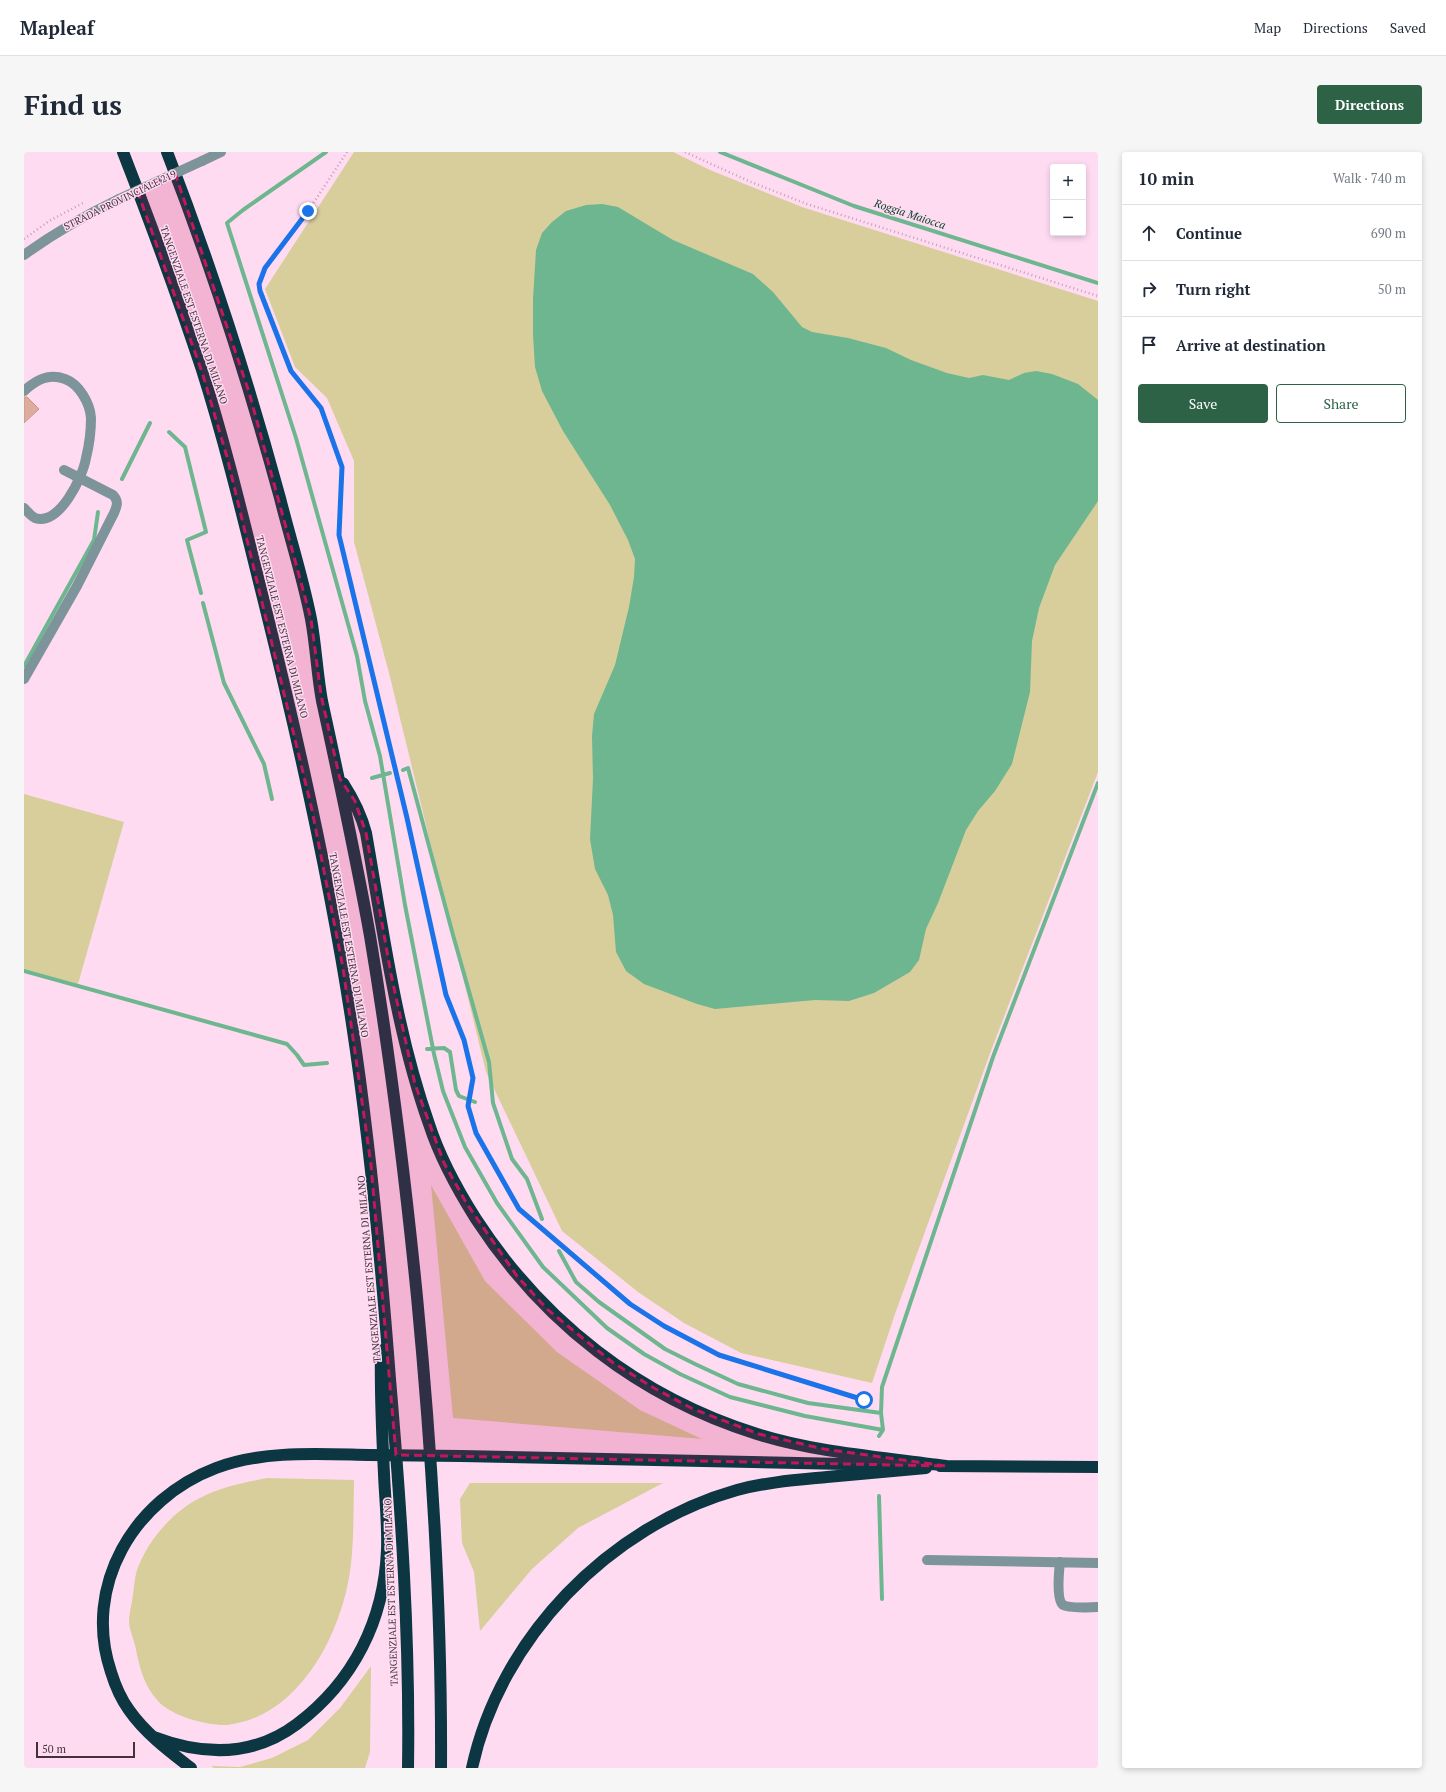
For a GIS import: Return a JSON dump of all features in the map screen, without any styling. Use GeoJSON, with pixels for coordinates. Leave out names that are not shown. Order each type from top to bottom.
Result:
{"type":"FeatureCollection","features":[{"type":"Feature","properties":{"kind":"highway","name":"TANGENZIALE EST ESTERNA DI MILANO"},"geometry":{"type":"LineString","coordinates":[[123,152],[154,233],[202,372],[244,523],[290,711],[330,893],[352,1025],[371,1165],[383,1287],[406,1601],[408,1768]]}},
{"type":"Feature","properties":{"kind":"highway","name":"TANGENZIALE EST ESTERNA DI MILANO"},"geometry":{"type":"LineString","coordinates":[[167,152],[231,335],[273,474],[311,619],[321,695],[340,778],[370,936],[406,1181],[427,1403],[433,1476],[439,1618],[441,1768]]}},
{"type":"Feature","properties":{"kind":"highway"},"geometry":{"type":"LineString","coordinates":[[340,778],[355,801],[365,827],[403,1032],[416,1084],[429,1126],[444,1163],[467,1204],[491,1242],[517,1276],[548,1309],[612,1362],[654,1388],[693,1409],[733,1426],[788,1442],[946,1466]]}},
{"type":"Feature","properties":{"kind":"highway"},"geometry":{"type":"LineString","coordinates":[[154,1737],[173,1744],[220,1751],[242,1749],[267,1742],[291,1728],[316,1710],[351,1668],[367,1639],[384,1581],[387,1549],[381,1413],[383,1287]]}},
{"type":"Feature","properties":{"kind":"highway"},"geometry":{"type":"LineString","coordinates":[[191,1768],[171,1753],[128,1710],[116,1686],[107,1661],[103,1637],[103,1608],[110,1579],[119,1553],[133,1530],[151,1508],[173,1490],[194,1477],[217,1468],[248,1460],[278,1456],[369,1455],[1098,1468]]}},
{"type":"Feature","properties":{"kind":"highway"},"geometry":{"type":"LineString","coordinates":[[472,1768],[488,1716],[503,1683],[540,1625],[561,1600],[586,1576],[642,1532],[673,1514],[706,1500],[772,1482],[946,1466]]}},
{"type":"Feature","properties":{"kind":"street","name":"STRADA PROVINCIALE 219"},"geometry":{"type":"LineString","coordinates":[[24,255],[48,237],[79,219],[220,152]]}},
{"type":"Feature","properties":{"kind":"street"},"geometry":{"type":"LineString","coordinates":[[24,390],[41,378],[56,377],[72,382],[82,394],[91,417],[86,459],[71,494],[63,506],[50,516],[36,518],[24,508]]}},
{"type":"Feature","properties":{"kind":"street"},"geometry":{"type":"LineString","coordinates":[[24,679],[77,586],[118,504],[117,499],[113,495],[64,470]]}},
{"type":"Feature","properties":{"kind":"street"},"geometry":{"type":"LineString","coordinates":[[926,1560],[1098,1563]]}},
{"type":"Feature","properties":{"kind":"street"},"geometry":{"type":"LineString","coordinates":[[1060,1562],[1059,1601],[1062,1605],[1068,1607],[1098,1607]]}},
{"type":"Feature","properties":{"kind":"path"},"geometry":{"type":"LineString","coordinates":[[347,152],[308,211],[265,268],[259,284],[291,371],[321,408],[342,467],[339,535],[407,818],[446,995],[464,1040],[473,1078],[468,1106],[476,1133],[519,1209],[630,1304],[664,1326],[719,1355],[864,1400]]}},
{"type":"Feature","properties":{"kind":"path"},"geometry":{"type":"LineString","coordinates":[[685,152],[751,182],[807,204],[1098,296]]}},
{"type":"Feature","properties":{"kind":"highlighted area"},"geometry":{"type":"Polygon","coordinates":[[[175,173],[249,392],[311,619],[321,695],[340,779],[355,801],[366,833],[391,974],[415,1084],[444,1163],[467,1204],[517,1276],[547,1309],[612,1362],[654,1388],[693,1409],[759,1434],[824,1449],[946,1466],[396,1455],[371,1165],[343,968],[312,810],[227,457],[202,372],[137,190],[175,173]]]}},
{"type":"Feature","properties":{"kind":"shaded area"},"geometry":{"type":"Polygon","coordinates":[[[354,152],[673,152],[710,170],[802,207],[1098,301],[1098,772],[992,1048],[895,1314],[872,1383],[741,1353],[684,1323],[638,1292],[562,1231],[486,1072],[390,677],[354,542],[354,461],[327,398],[295,367],[265,289],[354,152]]]}},
{"type":"Feature","properties":{"kind":"shaded area"},"geometry":{"type":"Polygon","coordinates":[[[602,204],[618,207],[673,240],[753,274],[773,292],[802,327],[812,332],[848,338],[886,348],[911,360],[947,373],[969,378],[983,375],[1009,380],[1024,373],[1036,371],[1052,374],[1078,384],[1098,400],[1098,501],[1055,565],[1039,608],[1032,641],[1030,692],[1012,764],[995,791],[978,811],[966,830],[938,903],[926,929],[919,960],[910,972],[874,993],[849,1001],[815,1000],[715,1009],[697,1004],[644,984],[626,971],[616,952],[613,915],[608,895],[595,869],[590,839],[593,779],[592,736],[594,714],[615,665],[629,607],[634,577],[635,559],[628,540],[610,505],[563,431],[542,391],[535,367],[533,335],[533,299],[536,250],[542,233],[552,222],[566,211],[586,205],[602,204]]]}},
{"type":"Feature","properties":{"kind":"shaded area"},"geometry":{"type":"Polygon","coordinates":[[[24,794],[124,822],[78,984],[24,969],[24,794]]]}},
{"type":"Feature","properties":{"kind":"shaded area"},"geometry":{"type":"Polygon","coordinates":[[[431,1185],[485,1281],[557,1352],[640,1410],[702,1439],[453,1418],[431,1185]]]}},
{"type":"Feature","properties":{"kind":"shaded area"},"geometry":{"type":"Polygon","coordinates":[[[267,1478],[354,1480],[351,1565],[340,1614],[331,1636],[319,1658],[306,1678],[290,1695],[271,1709],[250,1720],[227,1725],[200,1722],[172,1711],[164,1706],[153,1695],[145,1682],[130,1630],[129,1621],[137,1570],[141,1559],[161,1529],[178,1512],[198,1499],[223,1488],[267,1478]]]}},
{"type":"Feature","properties":{"kind":"shaded area"},"geometry":{"type":"Polygon","coordinates":[[[470,1483],[663,1483],[578,1528],[532,1569],[480,1631],[474,1572],[462,1543],[460,1499],[470,1483]]]}},
{"type":"Feature","properties":{"kind":"shaded area"},"geometry":{"type":"Polygon","coordinates":[[[371,1666],[370,1752],[365,1768],[214,1768],[211,1766],[240,1767],[272,1758],[308,1740],[340,1708],[371,1666]]]}},
{"type":"Feature","properties":{"kind":"building"},"geometry":{"type":"Polygon","coordinates":[[[24,397],[27,397],[39,409],[24,423],[24,397]]]}},
{"type":"Feature","properties":{"kind":"waterway"},"geometry":{"type":"LineString","coordinates":[[326,152],[243,210],[227,223],[296,438],[357,656],[365,701],[380,756],[405,905],[434,1054],[443,1091],[465,1147],[497,1203],[543,1267],[607,1328],[644,1354],[680,1374],[730,1397],[805,1416],[883,1430]]}},
{"type":"Feature","properties":{"kind":"waterway","name":"Roggia Maiocca"},"geometry":{"type":"LineString","coordinates":[[720,152],[854,206],[1098,283]]}},
{"type":"Feature","properties":{"kind":"waterway"},"geometry":{"type":"LineString","coordinates":[[122,479],[150,423]]}},
{"type":"Feature","properties":{"kind":"waterway"},"geometry":{"type":"LineString","coordinates":[[169,432],[185,447],[206,532],[187,540],[201,593]]}},
{"type":"Feature","properties":{"kind":"waterway"},"geometry":{"type":"LineString","coordinates":[[24,666],[94,540],[98,512]]}},
{"type":"Feature","properties":{"kind":"waterway"},"geometry":{"type":"LineString","coordinates":[[203,603],[224,683],[264,764],[272,799]]}},
{"type":"Feature","properties":{"kind":"waterway"},"geometry":{"type":"LineString","coordinates":[[403,770],[408,768],[489,1062],[493,1103],[512,1159],[527,1179],[542,1219]]}},
{"type":"Feature","properties":{"kind":"waterway"},"geometry":{"type":"LineString","coordinates":[[372,778],[390,773]]}},
{"type":"Feature","properties":{"kind":"waterway"},"geometry":{"type":"LineString","coordinates":[[879,1436],[883,1430],[881,1413],[882,1387],[993,1057],[1098,783]]}},
{"type":"Feature","properties":{"kind":"waterway"},"geometry":{"type":"LineString","coordinates":[[24,971],[287,1044],[304,1065],[327,1063]]}},
{"type":"Feature","properties":{"kind":"waterway"},"geometry":{"type":"LineString","coordinates":[[427,1049],[444,1048],[450,1052],[456,1090],[459,1096],[475,1102]]}},
{"type":"Feature","properties":{"kind":"waterway"},"geometry":{"type":"LineString","coordinates":[[559,1251],[576,1282],[599,1302],[665,1349],[738,1384],[808,1403],[881,1413]]}},
{"type":"Feature","properties":{"kind":"waterway"},"geometry":{"type":"LineString","coordinates":[[879,1496],[882,1599]]}},
{"type":"Feature","properties":{"kind":"route"},"geometry":{"type":"LineString","coordinates":[[308,211],[265,268],[259,284],[260,291],[291,371],[321,408],[342,467],[339,535],[407,818],[446,995],[464,1040],[473,1078],[468,1106],[476,1133],[519,1209],[555,1238],[630,1304],[664,1326],[719,1355],[807,1384],[864,1400]]}}]}
